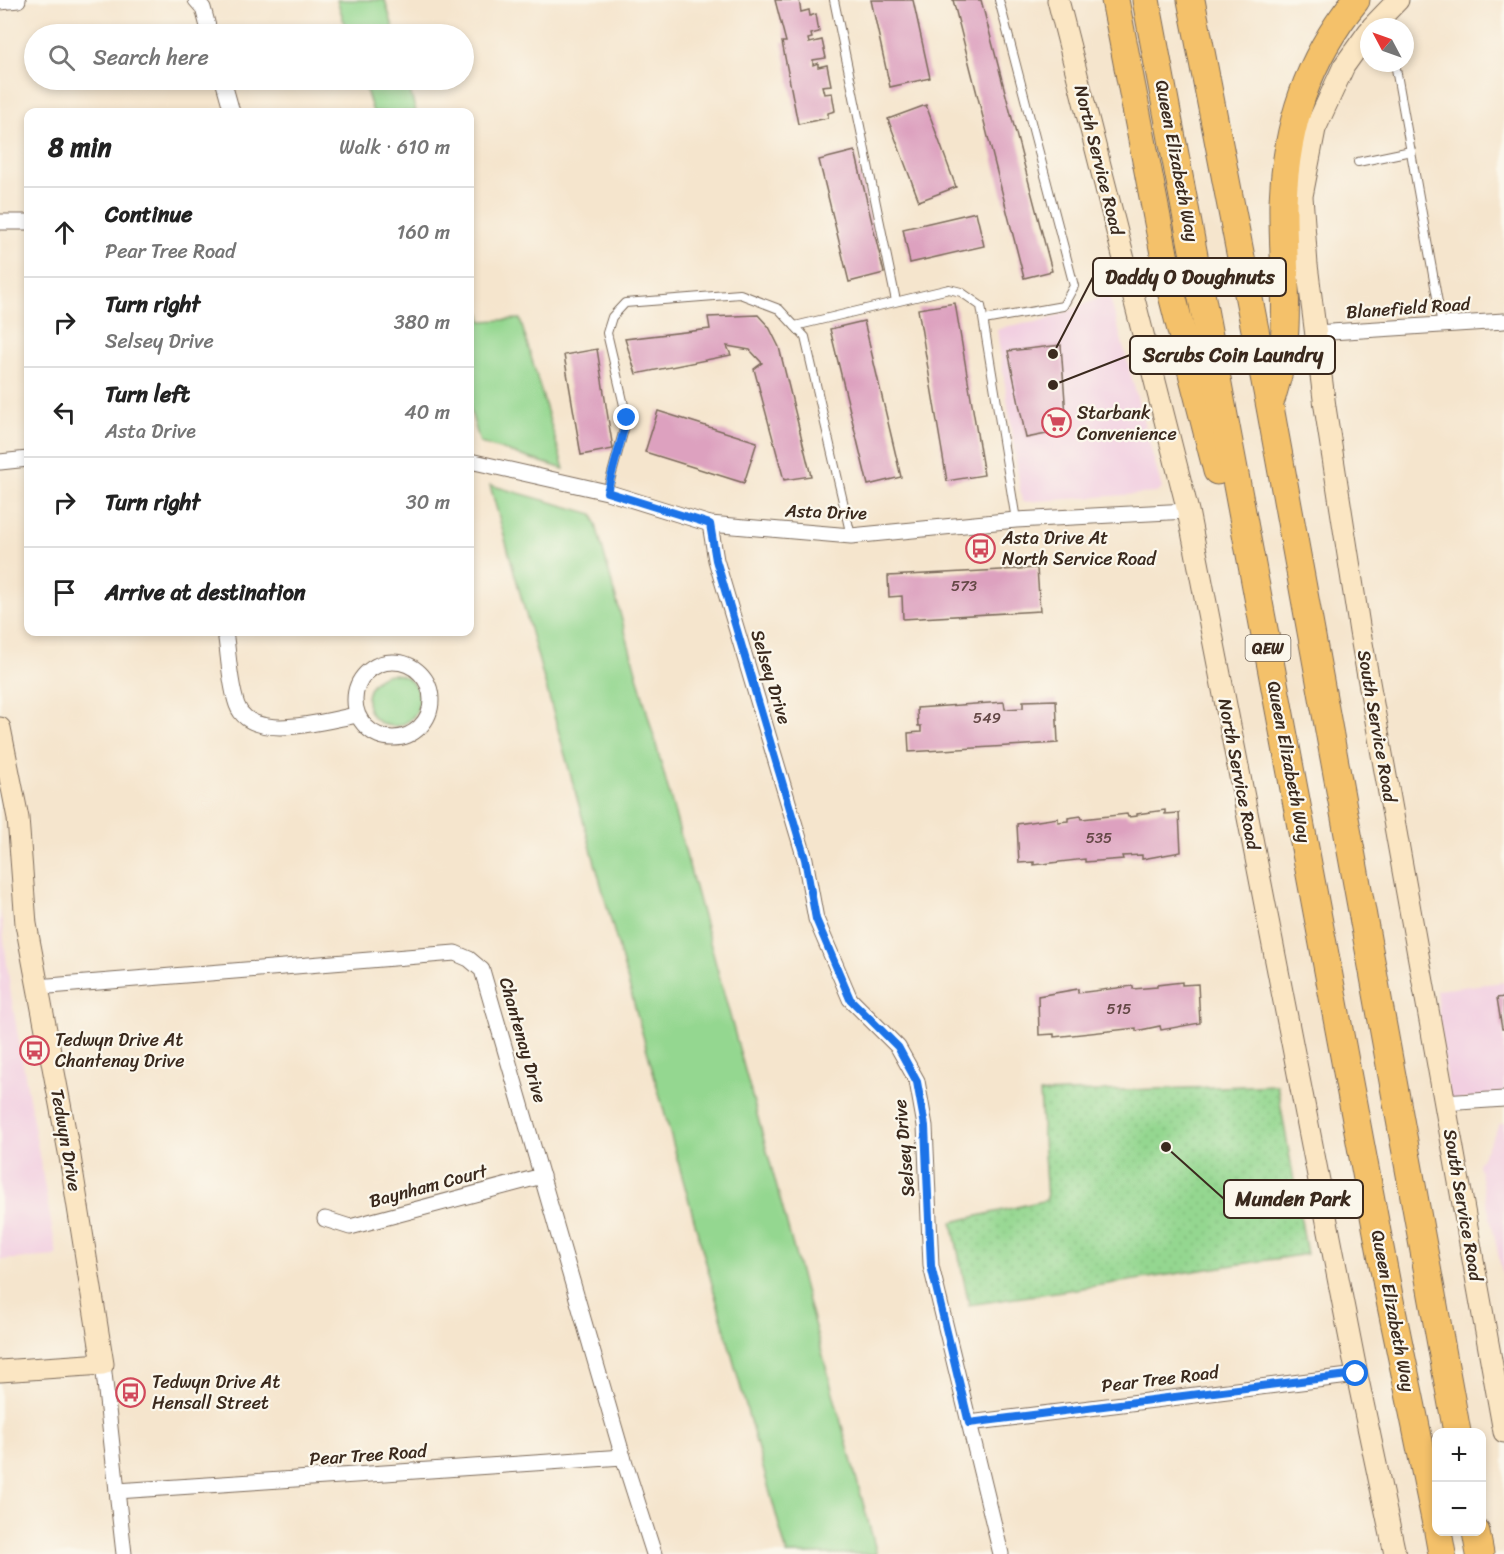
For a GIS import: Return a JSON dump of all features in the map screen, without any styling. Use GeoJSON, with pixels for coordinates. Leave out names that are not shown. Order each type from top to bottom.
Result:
{"type":"FeatureCollection","features":[{"type":"Feature","properties":{"kind":"highway"},"geometry":{"type":"LineString","coordinates":[[1098,0],[1140,130]]}},
{"type":"Feature","properties":{"kind":"highway"},"geometry":{"type":"LineString","coordinates":[[1115,0],[1172,295],[1230,524],[1270,660]]}},
{"type":"Feature","properties":{"kind":"highway","name":"Queen Elizabeth Way"},"geometry":{"type":"LineString","coordinates":[[1146,0],[1389,1296],[1432,1500]]}},
{"type":"Feature","properties":{"kind":"highway","name":"QEW"},"geometry":{"type":"LineString","coordinates":[[1191,0],[1270,407],[1456,1428]]}},
{"type":"Feature","properties":{"kind":"highway"},"geometry":{"type":"LineString","coordinates":[[1270,407],[1283,352],[1283,200],[1289,140],[1308,76],[1332,29],[1356,0]]}},
{"type":"Feature","properties":{"kind":"highway"},"geometry":{"type":"LineString","coordinates":[[1439,1536],[1442,1554]]}},
{"type":"Feature","properties":{"kind":"highway"},"geometry":{"type":"LineString","coordinates":[[1477,1536],[1480,1554]]}},
{"type":"Feature","properties":{"kind":"street"},"geometry":{"type":"LineString","coordinates":[[0,2],[18,0]]}},
{"type":"Feature","properties":{"kind":"street"},"geometry":{"type":"LineString","coordinates":[[196,0],[203,8],[207,24]]}},
{"type":"Feature","properties":{"kind":"street","name":"North Service Road"},"geometry":{"type":"LineString","coordinates":[[1058,0],[1188,511],[1356,1374],[1395,1554]]}},
{"type":"Feature","properties":{"kind":"street"},"geometry":{"type":"LineString","coordinates":[[1381,18],[1398,0]]}},
{"type":"Feature","properties":{"kind":"street","name":"South Service Road"},"geometry":{"type":"LineString","coordinates":[[1360,44],[1344,66],[1328,96],[1307,162],[1302,196],[1315,333],[1360,632],[1444,1103],[1496,1340],[1504,1432]]}},
{"type":"Feature","properties":{"kind":"street"},"geometry":{"type":"LineString","coordinates":[[226,90],[231,108]]}},
{"type":"Feature","properties":{"kind":"street"},"geometry":{"type":"LineString","coordinates":[[0,222],[24,222]]}},
{"type":"Feature","properties":{"kind":"street","name":"Blanefield Road"},"geometry":{"type":"LineString","coordinates":[[1315,333],[1504,321]]}},
{"type":"Feature","properties":{"kind":"street"},"geometry":{"type":"LineString","coordinates":[[0,462],[24,459]]}},
{"type":"Feature","properties":{"kind":"street","name":"Asta Drive"},"geometry":{"type":"LineString","coordinates":[[474,462],[607,492],[710,524],[851,536],[1016,520],[1188,511]]}},
{"type":"Feature","properties":{"kind":"street","name":"Selsey Drive"},"geometry":{"type":"LineString","coordinates":[[710,524],[716,560],[805,859],[816,919],[850,999],[898,1047],[917,1082],[925,1126],[931,1266],[1001,1554]]}},
{"type":"Feature","properties":{"kind":"street"},"geometry":{"type":"LineString","coordinates":[[226,636],[238,708],[250,720],[272,729],[357,715]]}},
{"type":"Feature","properties":{"kind":"street"},"geometry":{"type":"LineString","coordinates":[[390,662],[413,668],[429,686],[431,699],[429,712],[423,724],[413,733],[401,738],[381,736],[364,726],[357,715],[356,691],[368,671],[378,665],[390,662]]}},
{"type":"Feature","properties":{"kind":"street","name":"Tedwyn Drive"},"geometry":{"type":"LineString","coordinates":[[0,728],[18,818],[27,924],[70,1156],[103,1364],[124,1554]]}},
{"type":"Feature","properties":{"kind":"street","name":"Chantenay Drive"},"geometry":{"type":"LineString","coordinates":[[38,987],[455,953],[469,959],[482,970],[623,1457],[654,1554]]}},
{"type":"Feature","properties":{"kind":"street"},"geometry":{"type":"LineString","coordinates":[[1444,1103],[1504,1099]]}},
{"type":"Feature","properties":{"kind":"street","name":"Baynham Court"},"geometry":{"type":"LineString","coordinates":[[325,1219],[350,1227],[542,1176]]}},
{"type":"Feature","properties":{"kind":"street"},"geometry":{"type":"LineString","coordinates":[[0,1371],[103,1364]]}},
{"type":"Feature","properties":{"kind":"street","name":"Pear Tree Road"},"geometry":{"type":"LineString","coordinates":[[969,1423],[1356,1374]]}},
{"type":"Feature","properties":{"kind":"street","name":"Pear Tree Road"},"geometry":{"type":"LineString","coordinates":[[117,1491],[623,1457]]}},
{"type":"Feature","properties":{"kind":"lane"},"geometry":{"type":"LineString","coordinates":[[834,0],[896,301]]}},
{"type":"Feature","properties":{"kind":"lane"},"geometry":{"type":"LineString","coordinates":[[984,320],[1063,306],[1074,286],[999,0]]}},
{"type":"Feature","properties":{"kind":"lane"},"geometry":{"type":"LineString","coordinates":[[1397,72],[1442,325]]}},
{"type":"Feature","properties":{"kind":"lane"},"geometry":{"type":"LineString","coordinates":[[1358,162],[1411,151]]}},
{"type":"Feature","properties":{"kind":"lane"},"geometry":{"type":"LineString","coordinates":[[795,326],[949,289],[961,292],[981,306],[1016,520]]}},
{"type":"Feature","properties":{"kind":"lane"},"geometry":{"type":"LineString","coordinates":[[607,492],[627,418],[607,333],[612,317],[625,303],[740,294],[779,309],[805,337],[851,536]]}},
{"type":"Feature","properties":{"kind":"shaded area"},"geometry":{"type":"Polygon","coordinates":[[[1109,294],[1162,489],[1156,493],[1022,502],[997,330],[1008,326],[1044,321],[1109,294]]]}},
{"type":"Feature","properties":{"kind":"shaded area"},"geometry":{"type":"Polygon","coordinates":[[[0,907],[11,996],[57,1256],[0,1260],[0,907]]]}},
{"type":"Feature","properties":{"kind":"shaded area"},"geometry":{"type":"Polygon","coordinates":[[[1504,982],[1504,1094],[1449,1101],[1436,990],[1504,982]]]}},
{"type":"Feature","properties":{"kind":"shaded area"},"geometry":{"type":"Polygon","coordinates":[[[1504,1123],[1504,1280],[1478,1164],[1500,1124],[1504,1123]]]}},
{"type":"Feature","properties":{"kind":"green space"},"geometry":{"type":"Polygon","coordinates":[[[337,0],[385,0],[392,24],[345,24],[337,0]]]}},
{"type":"Feature","properties":{"kind":"green space"},"geometry":{"type":"Polygon","coordinates":[[[366,90],[410,90],[415,108],[372,108],[366,90]]]}},
{"type":"Feature","properties":{"kind":"green space"},"geometry":{"type":"Polygon","coordinates":[[[474,290],[482,321],[520,319],[564,469],[480,443],[474,423],[474,290]]]}},
{"type":"Feature","properties":{"kind":"green space"},"geometry":{"type":"Polygon","coordinates":[[[490,485],[593,514],[877,1554],[787,1554],[490,485]]]}},
{"type":"Feature","properties":{"kind":"green space"},"geometry":{"type":"Polygon","coordinates":[[[388,674],[398,674],[407,678],[415,686],[419,700],[415,714],[407,722],[398,726],[388,726],[379,722],[371,714],[367,705],[367,695],[371,686],[379,678],[388,674]]]}},
{"type":"Feature","properties":{"kind":"green space"},"geometry":{"type":"Polygon","coordinates":[[[1277,1085],[1307,1254],[969,1305],[952,1222],[1047,1200],[1040,1093],[1277,1085]]]}},
{"type":"Feature","properties":{"kind":"building"},"geometry":{"type":"Polygon","coordinates":[[[775,0],[799,0],[801,12],[809,10],[810,16],[816,14],[819,32],[811,34],[812,38],[808,39],[809,43],[822,40],[826,58],[813,60],[813,65],[818,63],[818,67],[827,65],[831,85],[822,86],[824,94],[832,93],[835,111],[828,113],[828,118],[798,124],[782,42],[786,42],[775,0]]]}},
{"type":"Feature","properties":{"kind":"building"},"geometry":{"type":"Polygon","coordinates":[[[871,0],[913,0],[930,78],[890,87],[871,0]]]}},
{"type":"Feature","properties":{"kind":"building"},"geometry":{"type":"Polygon","coordinates":[[[953,0],[981,0],[1052,271],[1024,278],[953,0]]]}},
{"type":"Feature","properties":{"kind":"building"},"geometry":{"type":"Polygon","coordinates":[[[926,105],[956,187],[919,201],[888,119],[926,105]]]}},
{"type":"Feature","properties":{"kind":"building"},"geometry":{"type":"Polygon","coordinates":[[[855,151],[884,273],[849,282],[819,160],[855,151]]]}},
{"type":"Feature","properties":{"kind":"building"},"geometry":{"type":"Polygon","coordinates":[[[976,212],[984,246],[910,263],[903,229],[976,212]]]}},
{"type":"Feature","properties":{"kind":"building"},"geometry":{"type":"Polygon","coordinates":[[[955,303],[984,475],[947,481],[918,309],[955,303]]]}},
{"type":"Feature","properties":{"kind":"building"},"geometry":{"type":"Polygon","coordinates":[[[758,315],[769,327],[779,347],[811,476],[784,480],[754,369],[762,363],[750,350],[727,346],[731,355],[636,374],[625,339],[710,329],[708,317],[758,315]]]}},
{"type":"Feature","properties":{"kind":"building"},"geometry":{"type":"Polygon","coordinates":[[[864,321],[901,477],[868,485],[830,329],[864,321]]]}},
{"type":"Feature","properties":{"kind":"building"},"geometry":{"type":"Polygon","coordinates":[[[1061,345],[1067,430],[1026,438],[1008,351],[1061,345]]]}},
{"type":"Feature","properties":{"kind":"building"},"geometry":{"type":"Polygon","coordinates":[[[597,349],[613,449],[581,455],[564,355],[597,349]]]}},
{"type":"Feature","properties":{"kind":"building"},"geometry":{"type":"Polygon","coordinates":[[[658,411],[757,442],[744,483],[645,452],[658,411]]]}},
{"type":"Feature","properties":{"kind":"building"},"geometry":{"type":"Polygon","coordinates":[[[1037,568],[1040,611],[903,619],[902,596],[889,597],[888,576],[1037,568]]]}},
{"type":"Feature","properties":{"kind":"building"},"geometry":{"type":"Polygon","coordinates":[[[1056,700],[1058,743],[909,752],[908,733],[921,732],[921,726],[918,726],[917,708],[1004,702],[1005,709],[1023,708],[1023,701],[1056,700]]]}},
{"type":"Feature","properties":{"kind":"building"},"geometry":{"type":"Polygon","coordinates":[[[1165,810],[1165,814],[1179,813],[1181,852],[1142,859],[1142,855],[1085,862],[1085,859],[1034,865],[1034,862],[1019,863],[1017,824],[1058,818],[1058,822],[1068,821],[1068,818],[1081,816],[1082,819],[1127,814],[1128,817],[1165,810]]]}},
{"type":"Feature","properties":{"kind":"building"},"geometry":{"type":"Polygon","coordinates":[[[1182,982],[1182,985],[1198,984],[1200,1023],[1161,1030],[1160,1026],[1136,1031],[1136,1028],[1054,1037],[1054,1034],[1039,1035],[1038,996],[1078,989],[1078,993],[1133,986],[1133,989],[1157,987],[1157,985],[1182,982]]]}},
{"type":"Feature","properties":{"kind":"building"},"geometry":{"type":"Polygon","coordinates":[[[1504,997],[1504,1029],[1502,1029],[1497,998],[1504,997]]]}},
{"type":"Feature","properties":{"kind":"place","name":"Daddy O Doughnuts"},"geometry":{"type":"Point","coordinates":[1053,354]}},
{"type":"Feature","properties":{"kind":"place","name":"Scrubs Coin Laundry"},"geometry":{"type":"Point","coordinates":[1053,385]}},
{"type":"Feature","properties":{"kind":"place","name":"Starbank Convenience"},"geometry":{"type":"Point","coordinates":[1056,423]}},
{"type":"Feature","properties":{"kind":"place","name":"Asta Drive At North Service Road"},"geometry":{"type":"Point","coordinates":[981,548]}},
{"type":"Feature","properties":{"kind":"place","name":"Tedwyn Drive At Chantenay Drive"},"geometry":{"type":"Point","coordinates":[34,1050]}},
{"type":"Feature","properties":{"kind":"place","name":"Munden Park"},"geometry":{"type":"Point","coordinates":[1166,1147]}},
{"type":"Feature","properties":{"kind":"place","name":"Tedwyn Drive At Hensall Street"},"geometry":{"type":"Point","coordinates":[131,1392]}},
{"type":"Feature","properties":{"kind":"route"},"geometry":{"type":"LineString","coordinates":[[627,418],[607,492],[710,524],[716,560],[805,859],[816,919],[850,999],[876,1028],[898,1047],[917,1082],[925,1126],[931,1266],[969,1423],[1356,1374]]}}]}
